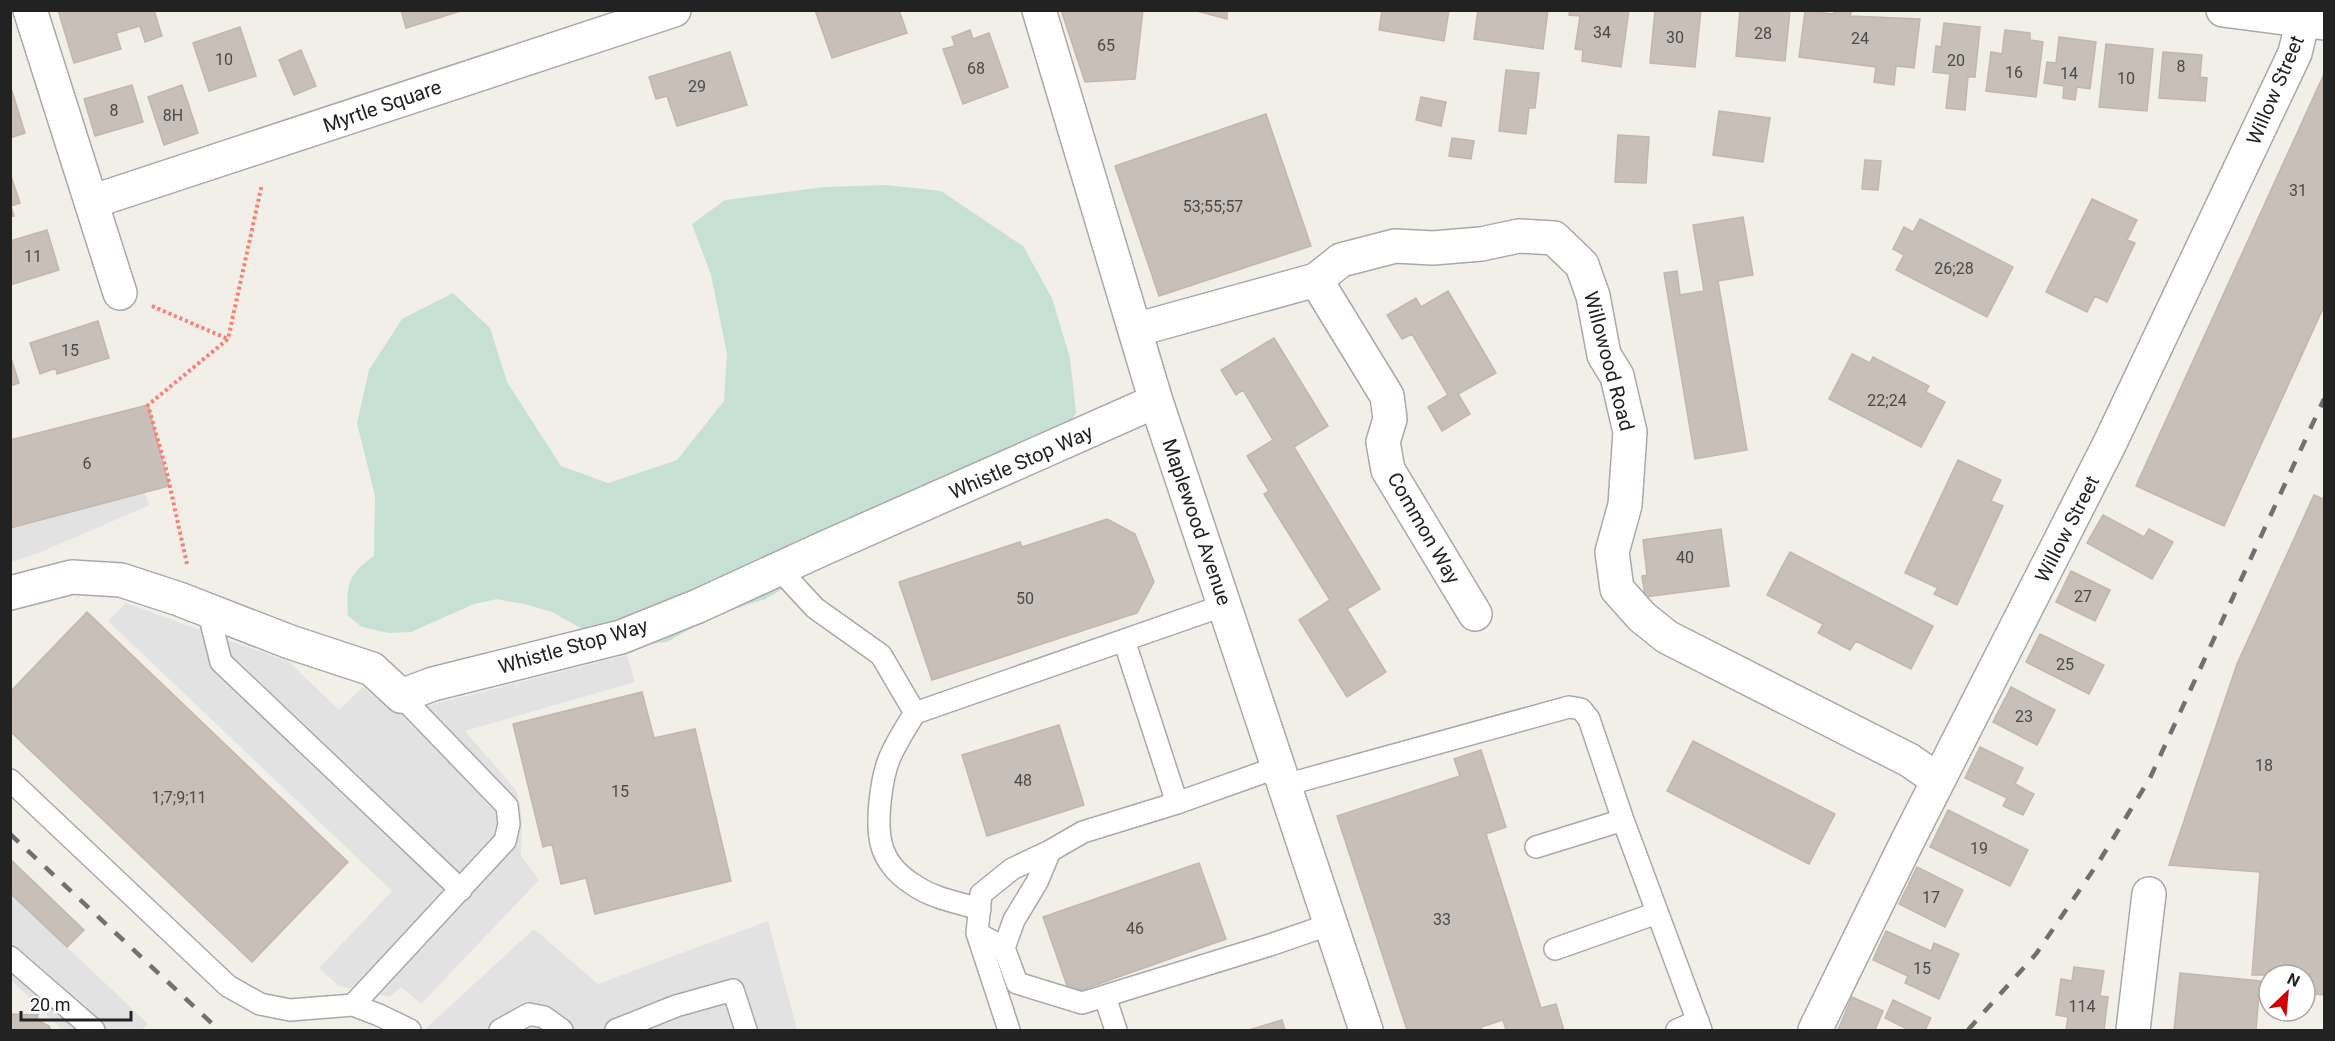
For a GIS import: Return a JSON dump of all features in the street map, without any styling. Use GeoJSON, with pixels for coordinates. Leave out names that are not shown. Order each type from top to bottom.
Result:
{"type":"FeatureCollection","features":[{"type":"Feature","properties":{"kind":"street"},"geometry":{"type":"LineString","coordinates":[[30,10],[120,292]]}},
{"type":"Feature","properties":{"kind":"street","name":"Myrtle Square"},"geometry":{"type":"LineString","coordinates":[[91,202],[674,10]]}},
{"type":"Feature","properties":{"kind":"street","name":"Maplewood Avenue"},"geometry":{"type":"LineString","coordinates":[[1039,10],[1156,401],[1366,1030]]}},
{"type":"Feature","properties":{"kind":"street"},"geometry":{"type":"LineString","coordinates":[[2223,10],[2314,22]]}},
{"type":"Feature","properties":{"kind":"street","name":"Willow Street"},"geometry":{"type":"LineString","coordinates":[[1815,1030],[1938,780],[2109,445],[2295,53],[2314,22]]}},
{"type":"Feature","properties":{"kind":"street","name":"Willowood Road"},"geometry":{"type":"LineString","coordinates":[[1135,330],[1316,280],[1341,260],[1395,246],[1433,249],[1481,244],[1520,236],[1554,238],[1582,265],[1593,296],[1604,355],[1617,376],[1630,432],[1625,505],[1612,552],[1617,589],[1642,617],[1667,637],[1910,760],[1938,780]]}},
{"type":"Feature","properties":{"kind":"street","name":"Common Way"},"geometry":{"type":"LineString","coordinates":[[1316,280],[1387,396],[1390,419],[1383,442],[1388,470],[1475,614]]}},
{"type":"Feature","properties":{"kind":"street","name":"Whistle Stop Way"},"geometry":{"type":"LineString","coordinates":[[401,696],[433,684],[621,637],[698,606],[1156,401]]}},
{"type":"Feature","properties":{"kind":"street"},"geometry":{"type":"LineString","coordinates":[[10,593],[72,577],[122,580],[290,642],[372,669],[401,696]]}},
{"type":"Feature","properties":{"kind":"street"},"geometry":{"type":"LineString","coordinates":[[2133,1030],[2149,894]]}},
{"type":"Feature","properties":{"kind":"lane"},"geometry":{"type":"LineString","coordinates":[[778,569],[815,608],[881,655],[915,713]]}},
{"type":"Feature","properties":{"kind":"lane"},"geometry":{"type":"LineString","coordinates":[[980,909],[932,896],[910,883],[892,867],[881,843],[882,782],[889,759],[915,713],[1225,605]]}},
{"type":"Feature","properties":{"kind":"lane"},"geometry":{"type":"LineString","coordinates":[[202,608],[221,662],[461,890]]}},
{"type":"Feature","properties":{"kind":"lane"},"geometry":{"type":"LineString","coordinates":[[1124,640],[1177,803]]}},
{"type":"Feature","properties":{"kind":"lane"},"geometry":{"type":"LineString","coordinates":[[353,1005],[505,842],[509,824],[507,806],[401,696]]}},
{"type":"Feature","properties":{"kind":"lane"},"geometry":{"type":"LineString","coordinates":[[1009,1030],[977,933],[981,894],[1012,869],[1050,852],[1083,832],[1177,803],[1569,707],[1581,709],[1589,719],[1623,820],[1700,1026],[1677,1030]]}},
{"type":"Feature","properties":{"kind":"lane"},"geometry":{"type":"LineString","coordinates":[[10,780],[228,986],[260,1004],[290,1011],[353,1005],[410,1030]]}},
{"type":"Feature","properties":{"kind":"lane"},"geometry":{"type":"LineString","coordinates":[[1536,847],[1623,820]]}},
{"type":"Feature","properties":{"kind":"lane"},"geometry":{"type":"LineString","coordinates":[[1050,852],[1037,882],[1014,920],[1004,948],[1017,983],[1082,1003],[1330,924]]}},
{"type":"Feature","properties":{"kind":"lane"},"geometry":{"type":"LineString","coordinates":[[1555,949],[1658,913]]}},
{"type":"Feature","properties":{"kind":"lane"},"geometry":{"type":"LineString","coordinates":[[977,933],[1004,948]]}},
{"type":"Feature","properties":{"kind":"lane"},"geometry":{"type":"LineString","coordinates":[[10,957],[94,1030]]}},
{"type":"Feature","properties":{"kind":"lane"},"geometry":{"type":"LineString","coordinates":[[616,1030],[676,1006],[733,990],[746,1030]]}},
{"type":"Feature","properties":{"kind":"lane"},"geometry":{"type":"LineString","coordinates":[[1105,997],[1116,1030]]}},
{"type":"Feature","properties":{"kind":"lane"},"geometry":{"type":"LineString","coordinates":[[500,1030],[529,1014],[544,1017],[562,1030]]}},
{"type":"Feature","properties":{"kind":"path"},"geometry":{"type":"LineString","coordinates":[[202,608],[148,405],[228,339],[271,143]]}},
{"type":"Feature","properties":{"kind":"path"},"geometry":{"type":"LineString","coordinates":[[120,292],[228,339]]}},
{"type":"Feature","properties":{"kind":"green space"},"geometry":{"type":"Polygon","coordinates":[[[886,185],[941,191],[1023,246],[1052,298],[1070,358],[1076,413],[1053,453],[907,506],[817,570],[765,599],[711,617],[667,642],[631,646],[597,637],[552,612],[497,599],[474,604],[411,632],[389,633],[362,627],[348,616],[350,581],[365,562],[374,556],[375,496],[357,423],[369,370],[402,319],[453,293],[490,328],[507,382],[561,466],[608,483],[677,460],[724,401],[727,354],[711,275],[692,224],[725,200],[824,187],[886,185]]]}},
{"type":"Feature","properties":{"kind":"shaded area"},"geometry":{"type":"Polygon","coordinates":[[[135,475],[150,505],[36,554],[11,562],[11,528],[135,475]]]}},
{"type":"Feature","properties":{"kind":"shaded area"},"geometry":{"type":"Polygon","coordinates":[[[126,603],[288,661],[339,710],[363,687],[395,714],[627,655],[635,682],[465,731],[516,790],[522,824],[521,856],[539,880],[421,1004],[401,987],[390,997],[339,986],[319,968],[392,891],[108,621],[126,603]]]}},
{"type":"Feature","properties":{"kind":"shaded area"},"geometry":{"type":"Polygon","coordinates":[[[10,893],[148,1024],[141,1030],[62,1030],[11,980],[10,893]]]}},
{"type":"Feature","properties":{"kind":"shaded area"},"geometry":{"type":"Polygon","coordinates":[[[768,921],[797,1030],[424,1030],[534,929],[598,984],[768,921]]]}},
{"type":"Feature","properties":{"kind":"building"},"geometry":{"type":"Polygon","coordinates":[[[58,10],[154,10],[162,36],[145,42],[140,26],[116,33],[121,49],[74,63],[58,10]]]}},
{"type":"Feature","properties":{"kind":"building"},"geometry":{"type":"Polygon","coordinates":[[[401,10],[460,10],[461,11],[406,28],[401,10]]]}},
{"type":"Feature","properties":{"kind":"building"},"geometry":{"type":"Polygon","coordinates":[[[815,10],[899,10],[907,33],[832,58],[815,10]]]}},
{"type":"Feature","properties":{"kind":"building"},"geometry":{"type":"Polygon","coordinates":[[[1061,10],[1143,10],[1135,79],[1085,82],[1061,10]]]}},
{"type":"Feature","properties":{"kind":"building"},"geometry":{"type":"Polygon","coordinates":[[[1193,10],[1227,10],[1227,19],[1193,10]]]}},
{"type":"Feature","properties":{"kind":"building"},"geometry":{"type":"Polygon","coordinates":[[[1382,10],[1449,10],[1444,41],[1379,30],[1382,10]]]}},
{"type":"Feature","properties":{"kind":"building"},"geometry":{"type":"Polygon","coordinates":[[[1478,10],[1548,10],[1543,49],[1474,39],[1478,10]]]}},
{"type":"Feature","properties":{"kind":"building"},"geometry":{"type":"Polygon","coordinates":[[[1570,10],[1629,10],[1621,67],[1582,61],[1583,50],[1575,49],[1580,16],[1569,15],[1570,10]]]}},
{"type":"Feature","properties":{"kind":"building"},"geometry":{"type":"Polygon","coordinates":[[[1655,10],[1701,10],[1695,67],[1650,63],[1655,10]]]}},
{"type":"Feature","properties":{"kind":"building"},"geometry":{"type":"Polygon","coordinates":[[[1740,10],[1790,10],[1785,61],[1736,56],[1740,10]]]}},
{"type":"Feature","properties":{"kind":"building"},"geometry":{"type":"Polygon","coordinates":[[[1833,10],[1852,10],[1850,16],[1920,19],[1914,68],[1896,66],[1894,85],[1874,82],[1876,67],[1799,57],[1805,11],[1834,14],[1833,10]]]}},
{"type":"Feature","properties":{"kind":"building"},"geometry":{"type":"Polygon","coordinates":[[[1944,23],[1980,27],[1975,77],[1968,77],[1965,110],[1946,108],[1950,74],[1933,72],[1936,46],[1941,47],[1944,23]]]}},
{"type":"Feature","properties":{"kind":"building"},"geometry":{"type":"Polygon","coordinates":[[[240,27],[256,76],[209,91],[193,43],[240,27]]]}},
{"type":"Feature","properties":{"kind":"building"},"geometry":{"type":"Polygon","coordinates":[[[970,30],[973,39],[989,33],[1008,87],[963,104],[943,49],[955,46],[952,37],[970,30]]]}},
{"type":"Feature","properties":{"kind":"building"},"geometry":{"type":"Polygon","coordinates":[[[2005,30],[2030,33],[2030,40],[2043,42],[2036,97],[1986,91],[1991,52],[2002,54],[2005,30]]]}},
{"type":"Feature","properties":{"kind":"building"},"geometry":{"type":"Polygon","coordinates":[[[2059,37],[2096,42],[2090,89],[2077,87],[2075,100],[2063,98],[2064,86],[2044,83],[2047,62],[2056,63],[2059,37]]]}},
{"type":"Feature","properties":{"kind":"building"},"geometry":{"type":"Polygon","coordinates":[[[2106,44],[2153,49],[2147,111],[2099,107],[2106,44]]]}},
{"type":"Feature","properties":{"kind":"building"},"geometry":{"type":"Polygon","coordinates":[[[301,50],[316,86],[294,95],[279,60],[301,50]]]}},
{"type":"Feature","properties":{"kind":"building"},"geometry":{"type":"Polygon","coordinates":[[[730,52],[747,105],[677,126],[667,96],[656,99],[649,77],[730,52]]]}},
{"type":"Feature","properties":{"kind":"building"},"geometry":{"type":"Polygon","coordinates":[[[2163,52],[2202,55],[2200,77],[2207,78],[2205,101],[2159,98],[2163,52]]]}},
{"type":"Feature","properties":{"kind":"building"},"geometry":{"type":"Polygon","coordinates":[[[1506,70],[1539,73],[1535,108],[1529,108],[1526,134],[1499,131],[1506,70]]]}},
{"type":"Feature","properties":{"kind":"building"},"geometry":{"type":"Polygon","coordinates":[[[2324,74],[2324,306],[2224,526],[2136,486],[2324,74]]]}},
{"type":"Feature","properties":{"kind":"building"},"geometry":{"type":"Polygon","coordinates":[[[132,85],[143,122],[95,136],[84,99],[132,85]]]}},
{"type":"Feature","properties":{"kind":"building"},"geometry":{"type":"Polygon","coordinates":[[[182,85],[198,133],[164,145],[148,97],[182,85]]]}},
{"type":"Feature","properties":{"kind":"building"},"geometry":{"type":"Polygon","coordinates":[[[10,91],[12,91],[25,133],[10,138],[10,91]]]}},
{"type":"Feature","properties":{"kind":"building"},"geometry":{"type":"Polygon","coordinates":[[[1421,97],[1446,102],[1441,126],[1416,120],[1421,97]]]}},
{"type":"Feature","properties":{"kind":"building"},"geometry":{"type":"Polygon","coordinates":[[[1719,111],[1770,118],[1763,162],[1713,155],[1719,111]]]}},
{"type":"Feature","properties":{"kind":"building"},"geometry":{"type":"Polygon","coordinates":[[[1266,114],[1311,246],[1159,296],[1115,166],[1266,114]]]}},
{"type":"Feature","properties":{"kind":"building"},"geometry":{"type":"Polygon","coordinates":[[[1618,135],[1649,137],[1646,183],[1615,182],[1618,135]]]}},
{"type":"Feature","properties":{"kind":"building"},"geometry":{"type":"Polygon","coordinates":[[[1452,138],[1474,141],[1471,159],[1449,156],[1452,138]]]}},
{"type":"Feature","properties":{"kind":"building"},"geometry":{"type":"Polygon","coordinates":[[[1865,160],[1881,161],[1878,190],[1862,189],[1865,160]]]}},
{"type":"Feature","properties":{"kind":"building"},"geometry":{"type":"Polygon","coordinates":[[[10,173],[20,203],[11,206],[14,216],[10,217],[10,173]]]}},
{"type":"Feature","properties":{"kind":"building"},"geometry":{"type":"Polygon","coordinates":[[[2092,199],[2137,220],[2127,240],[2135,243],[2107,302],[2095,296],[2087,312],[2046,292],[2092,199]]]}},
{"type":"Feature","properties":{"kind":"building"},"geometry":{"type":"Polygon","coordinates":[[[1743,217],[1753,275],[1718,281],[1747,450],[1695,459],[1664,273],[1677,271],[1680,295],[1704,291],[1693,225],[1743,217]]]}},
{"type":"Feature","properties":{"kind":"building"},"geometry":{"type":"Polygon","coordinates":[[[1920,219],[2013,267],[1987,317],[1896,270],[1904,255],[1893,249],[1904,227],[1913,232],[1920,219]]]}},
{"type":"Feature","properties":{"kind":"building"},"geometry":{"type":"Polygon","coordinates":[[[47,230],[59,270],[10,285],[10,241],[47,230]]]}},
{"type":"Feature","properties":{"kind":"building"},"geometry":{"type":"Polygon","coordinates":[[[1448,291],[1496,373],[1458,394],[1470,414],[1442,431],[1428,407],[1448,395],[1412,334],[1402,339],[1387,315],[1416,298],[1421,307],[1448,291]]]}},
{"type":"Feature","properties":{"kind":"building"},"geometry":{"type":"Polygon","coordinates":[[[98,321],[109,358],[57,374],[56,368],[40,374],[30,343],[98,321]]]}},
{"type":"Feature","properties":{"kind":"building"},"geometry":{"type":"Polygon","coordinates":[[[1274,338],[1328,426],[1294,447],[1380,589],[1347,609],[1386,672],[1347,697],[1299,620],[1330,600],[1264,494],[1269,491],[1247,456],[1273,440],[1243,390],[1236,395],[1221,370],[1274,338]]]}},
{"type":"Feature","properties":{"kind":"building"},"geometry":{"type":"Polygon","coordinates":[[[1852,354],[1870,363],[1873,357],[1929,386],[1926,392],[1945,402],[1921,447],[1829,399],[1852,354]]]}},
{"type":"Feature","properties":{"kind":"building"},"geometry":{"type":"Polygon","coordinates":[[[10,355],[19,383],[10,386],[10,355]]]}},
{"type":"Feature","properties":{"kind":"building"},"geometry":{"type":"Polygon","coordinates":[[[148,405],[169,486],[10,528],[10,440],[148,405]]]}},
{"type":"Feature","properties":{"kind":"building"},"geometry":{"type":"Polygon","coordinates":[[[1958,460],[2001,480],[1991,501],[2003,506],[1957,605],[1934,594],[1938,588],[1905,573],[1958,460]]]}},
{"type":"Feature","properties":{"kind":"building"},"geometry":{"type":"Polygon","coordinates":[[[2314,495],[2323,499],[2324,496],[2324,995],[2317,994],[2317,963],[2257,963],[2257,975],[2252,975],[2260,872],[2169,865],[2237,664],[2314,495]]]}},
{"type":"Feature","properties":{"kind":"building"},"geometry":{"type":"Polygon","coordinates":[[[2103,515],[2144,537],[2149,529],[2173,542],[2152,579],[2087,543],[2103,515]]]}},
{"type":"Feature","properties":{"kind":"building"},"geometry":{"type":"Polygon","coordinates":[[[1107,519],[1135,534],[1154,582],[1137,613],[932,680],[899,582],[1020,542],[1022,547],[1107,519]]]}},
{"type":"Feature","properties":{"kind":"building"},"geometry":{"type":"Polygon","coordinates":[[[1721,529],[1729,586],[1645,597],[1642,576],[1647,575],[1643,540],[1721,529]]]}},
{"type":"Feature","properties":{"kind":"building"},"geometry":{"type":"Polygon","coordinates":[[[1790,552],[1933,626],[1911,669],[1856,641],[1850,650],[1818,633],[1823,624],[1767,595],[1790,552]]]}},
{"type":"Feature","properties":{"kind":"building"},"geometry":{"type":"Polygon","coordinates":[[[2071,571],[2110,590],[2095,621],[2056,602],[2071,571]]]}},
{"type":"Feature","properties":{"kind":"building"},"geometry":{"type":"Polygon","coordinates":[[[87,612],[348,862],[252,962],[10,731],[10,692],[87,612]]]}},
{"type":"Feature","properties":{"kind":"building"},"geometry":{"type":"Polygon","coordinates":[[[2040,634],[2104,665],[2089,694],[2026,662],[2040,634]]]}},
{"type":"Feature","properties":{"kind":"building"},"geometry":{"type":"Polygon","coordinates":[[[2011,687],[2055,710],[2037,745],[1993,722],[2011,687]]]}},
{"type":"Feature","properties":{"kind":"building"},"geometry":{"type":"Polygon","coordinates":[[[642,692],[654,738],[695,729],[731,881],[595,914],[586,878],[561,884],[552,844],[543,847],[513,724],[642,692]]]}},
{"type":"Feature","properties":{"kind":"building"},"geometry":{"type":"Polygon","coordinates":[[[1059,725],[1084,805],[987,836],[962,755],[1059,725]]]}},
{"type":"Feature","properties":{"kind":"building"},"geometry":{"type":"Polygon","coordinates":[[[1693,741],[1835,814],[1809,864],[1667,791],[1693,741]]]}},
{"type":"Feature","properties":{"kind":"building"},"geometry":{"type":"Polygon","coordinates":[[[1980,747],[2023,768],[2015,784],[2034,794],[2023,815],[2003,806],[2007,798],[1965,778],[1980,747]]]}},
{"type":"Feature","properties":{"kind":"building"},"geometry":{"type":"Polygon","coordinates":[[[1481,750],[1506,827],[1486,834],[1541,1008],[1556,1004],[1564,1030],[1506,1030],[1503,1020],[1481,1027],[1482,1030],[1407,1030],[1337,816],[1460,776],[1454,759],[1481,750]]]}},
{"type":"Feature","properties":{"kind":"building"},"geometry":{"type":"Polygon","coordinates":[[[1948,810],[2028,850],[2010,886],[1930,847],[1948,810]]]}},
{"type":"Feature","properties":{"kind":"building"},"geometry":{"type":"Polygon","coordinates":[[[10,859],[84,930],[67,947],[10,893],[10,859]]]}},
{"type":"Feature","properties":{"kind":"building"},"geometry":{"type":"Polygon","coordinates":[[[1199,863],[1226,939],[1070,994],[1043,917],[1199,863]]]}},
{"type":"Feature","properties":{"kind":"building"},"geometry":{"type":"Polygon","coordinates":[[[1917,867],[1963,890],[1945,927],[1899,904],[1917,867]]]}},
{"type":"Feature","properties":{"kind":"building"},"geometry":{"type":"Polygon","coordinates":[[[1886,931],[1931,951],[1934,943],[1959,954],[1939,999],[1905,983],[1908,976],[1873,960],[1886,931]]]}},
{"type":"Feature","properties":{"kind":"building"},"geometry":{"type":"Polygon","coordinates":[[[2074,967],[2104,971],[2100,996],[2108,997],[2104,1030],[2066,1030],[2068,1017],[2056,1015],[2061,979],[2072,981],[2074,967]]]}},
{"type":"Feature","properties":{"kind":"building"},"geometry":{"type":"Polygon","coordinates":[[[2180,973],[2257,981],[2256,1030],[2174,1030],[2180,973]]]}},
{"type":"Feature","properties":{"kind":"building"},"geometry":{"type":"Polygon","coordinates":[[[1852,997],[1883,1011],[1875,1030],[1838,1030],[1852,997]]]}},
{"type":"Feature","properties":{"kind":"building"},"geometry":{"type":"Polygon","coordinates":[[[1893,1000],[1931,1018],[1925,1030],[1909,1030],[1885,1018],[1893,1000]]]}},
{"type":"Feature","properties":{"kind":"building"},"geometry":{"type":"Polygon","coordinates":[[[10,1014],[38,1015],[37,1020],[49,1026],[51,1030],[10,1030],[10,1014]]]}},
{"type":"Feature","properties":{"kind":"building"},"geometry":{"type":"Polygon","coordinates":[[[1282,1020],[1285,1030],[1249,1030],[1282,1020]]]}},
{"type":"Feature","properties":{"kind":"railway"},"geometry":{"type":"LineString","coordinates":[[1968,1030],[2036,954],[2100,860],[2150,778],[2324,399]]}},
{"type":"Feature","properties":{"kind":"railway"},"geometry":{"type":"LineString","coordinates":[[10,834],[219,1030]]}}]}
